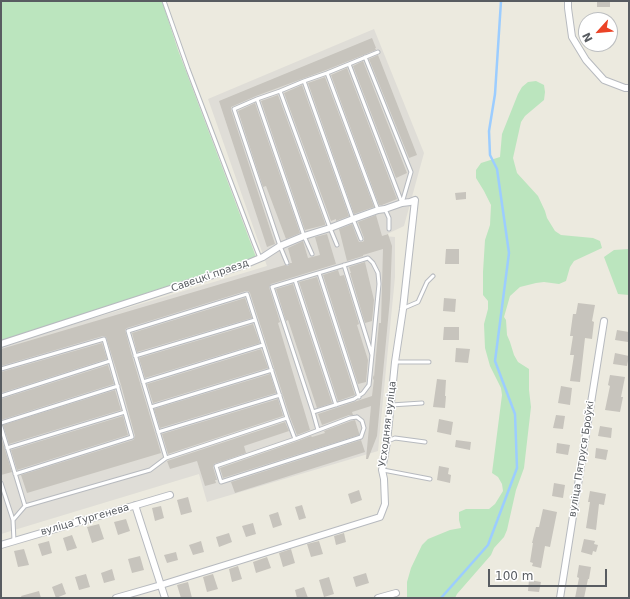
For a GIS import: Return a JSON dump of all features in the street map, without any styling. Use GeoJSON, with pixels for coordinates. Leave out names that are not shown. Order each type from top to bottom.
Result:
{"type":"FeatureCollection","features":[{"type":"Feature","properties":{"kind":"street"},"geometry":{"type":"LineString","coordinates":[[568,1],[572,37],[586,60],[604,80],[625,88],[629,88]]}},
{"type":"Feature","properties":{"kind":"street","name":"Савецкі праезд"},"geometry":{"type":"LineString","coordinates":[[1,344],[244,265],[260,258],[280,246],[304,236],[378,210],[415,200]]}},
{"type":"Feature","properties":{"kind":"street","name":"Усходняя вуліца"},"geometry":{"type":"LineString","coordinates":[[116,598],[380,517],[385,504],[384,479],[382,470],[387,442],[395,362],[403,309],[415,200]]}},
{"type":"Feature","properties":{"kind":"street","name":"вуліца Пятруся Броўкі"},"geometry":{"type":"LineString","coordinates":[[560,598],[604,321]]}},
{"type":"Feature","properties":{"kind":"street","name":"вуліца Тургенева"},"geometry":{"type":"LineString","coordinates":[[1,545],[170,495]]}},
{"type":"Feature","properties":{"kind":"street"},"geometry":{"type":"LineString","coordinates":[[135,505],[165,598]]}},
{"type":"Feature","properties":{"kind":"street"},"geometry":{"type":"LineString","coordinates":[[378,598],[396,593]]}},
{"type":"Feature","properties":{"kind":"lane"},"geometry":{"type":"LineString","coordinates":[[164,1],[188,69],[260,258]]}},
{"type":"Feature","properties":{"kind":"lane"},"geometry":{"type":"LineString","coordinates":[[287,263],[234,109],[378,52]]}},
{"type":"Feature","properties":{"kind":"lane"},"geometry":{"type":"LineString","coordinates":[[365,57],[411,172],[402,203]]}},
{"type":"Feature","properties":{"kind":"lane"},"geometry":{"type":"LineString","coordinates":[[349,64],[402,203]]}},
{"type":"Feature","properties":{"kind":"lane"},"geometry":{"type":"LineString","coordinates":[[328,73],[378,210]]}},
{"type":"Feature","properties":{"kind":"lane"},"geometry":{"type":"LineString","coordinates":[[304,81],[361,239]]}},
{"type":"Feature","properties":{"kind":"lane"},"geometry":{"type":"LineString","coordinates":[[280,91],[337,245]]}},
{"type":"Feature","properties":{"kind":"lane"},"geometry":{"type":"LineString","coordinates":[[257,99],[304,236],[312,254]]}},
{"type":"Feature","properties":{"kind":"lane"},"geometry":{"type":"LineString","coordinates":[[385,209],[389,218],[389,229]]}},
{"type":"Feature","properties":{"kind":"lane"},"geometry":{"type":"LineString","coordinates":[[313,412],[354,399],[363,393],[369,385],[379,284],[378,273],[373,263],[368,258],[272,287],[318,430]]}},
{"type":"Feature","properties":{"kind":"lane"},"geometry":{"type":"LineString","coordinates":[[344,265],[372,357]]}},
{"type":"Feature","properties":{"kind":"lane"},"geometry":{"type":"LineString","coordinates":[[319,273],[359,396]]}},
{"type":"Feature","properties":{"kind":"lane"},"geometry":{"type":"LineString","coordinates":[[403,309],[418,302],[427,282],[433,276]]}},
{"type":"Feature","properties":{"kind":"lane"},"geometry":{"type":"LineString","coordinates":[[295,280],[336,405]]}},
{"type":"Feature","properties":{"kind":"lane"},"geometry":{"type":"LineString","coordinates":[[166,458],[128,332],[247,294],[295,439]]}},
{"type":"Feature","properties":{"kind":"lane"},"geometry":{"type":"LineString","coordinates":[[135,356],[255,320]]}},
{"type":"Feature","properties":{"kind":"lane"},"geometry":{"type":"LineString","coordinates":[[1,369],[104,339],[132,437],[15,474]]}},
{"type":"Feature","properties":{"kind":"lane"},"geometry":{"type":"LineString","coordinates":[[143,382],[263,345]]}},
{"type":"Feature","properties":{"kind":"lane"},"geometry":{"type":"LineString","coordinates":[[1,396],[110,361]]}},
{"type":"Feature","properties":{"kind":"lane"},"geometry":{"type":"LineString","coordinates":[[395,362],[429,362]]}},
{"type":"Feature","properties":{"kind":"lane"},"geometry":{"type":"LineString","coordinates":[[151,408],[272,370]]}},
{"type":"Feature","properties":{"kind":"lane"},"geometry":{"type":"LineString","coordinates":[[1,422],[118,386]]}},
{"type":"Feature","properties":{"kind":"lane"},"geometry":{"type":"LineString","coordinates":[[158,432],[280,395]]}},
{"type":"Feature","properties":{"kind":"lane"},"geometry":{"type":"LineString","coordinates":[[391,405],[422,403]]}},
{"type":"Feature","properties":{"kind":"lane"},"geometry":{"type":"LineString","coordinates":[[7,448],[125,412]]}},
{"type":"Feature","properties":{"kind":"lane"},"geometry":{"type":"LineString","coordinates":[[357,417],[362,420],[364,428],[361,437],[221,482],[216,466],[295,439],[350,418],[357,417]]}},
{"type":"Feature","properties":{"kind":"lane"},"geometry":{"type":"LineString","coordinates":[[13,520],[25,506],[150,470],[166,458],[287,418]]}},
{"type":"Feature","properties":{"kind":"lane"},"geometry":{"type":"LineString","coordinates":[[1,427],[25,506]]}},
{"type":"Feature","properties":{"kind":"lane"},"geometry":{"type":"LineString","coordinates":[[387,442],[394,438],[425,442]]}},
{"type":"Feature","properties":{"kind":"lane"},"geometry":{"type":"LineString","coordinates":[[382,470],[430,479]]}},
{"type":"Feature","properties":{"kind":"lane"},"geometry":{"type":"LineString","coordinates":[[1,483],[13,520],[14,541]]}},
{"type":"Feature","properties":{"kind":"shaded area"},"geometry":{"type":"Polygon","coordinates":[[[374,29],[424,153],[404,226],[383,236],[395,237],[395,277],[378,451],[207,502],[199,474],[1,534],[1,346],[267,266],[208,99],[374,29]]]}},
{"type":"Feature","properties":{"kind":"green space"},"geometry":{"type":"Polygon","coordinates":[[[1,1],[162,1],[178,50],[256,257],[1,341],[1,1]]]}},
{"type":"Feature","properties":{"kind":"green space"},"geometry":{"type":"Polygon","coordinates":[[[536,81],[544,85],[544,100],[525,116],[521,122],[513,158],[517,173],[538,196],[547,218],[555,231],[561,235],[593,238],[600,241],[602,248],[574,261],[570,267],[566,281],[559,284],[544,282],[520,287],[510,296],[504,317],[506,320],[507,335],[518,362],[529,369],[531,407],[524,468],[516,490],[507,530],[504,537],[494,548],[491,555],[455,598],[407,598],[407,582],[411,568],[422,545],[428,539],[450,530],[461,528],[459,512],[466,509],[489,509],[495,504],[503,491],[502,484],[498,477],[492,473],[502,395],[501,388],[490,366],[485,348],[484,324],[488,309],[488,301],[483,295],[483,272],[485,240],[490,225],[491,205],[476,178],[476,170],[481,163],[500,157],[502,134],[518,94],[522,87],[528,82],[536,81]]]}},
{"type":"Feature","properties":{"kind":"green space"},"geometry":{"type":"Polygon","coordinates":[[[629,249],[629,295],[618,294],[604,257],[614,250],[629,249]]]}},
{"type":"Feature","properties":{"kind":"building"},"geometry":{"type":"Polygon","coordinates":[[[597,1],[610,1],[610,7],[597,7],[597,1]]]}},
{"type":"Feature","properties":{"kind":"building"},"geometry":{"type":"Polygon","coordinates":[[[372,38],[376,50],[231,107],[275,244],[267,247],[219,101],[372,38]]]}},
{"type":"Feature","properties":{"kind":"building"},"geometry":{"type":"Polygon","coordinates":[[[378,55],[417,155],[409,158],[369,59],[378,55]]]}},
{"type":"Feature","properties":{"kind":"building"},"geometry":{"type":"Polygon","coordinates":[[[363,61],[407,173],[396,178],[353,66],[363,61]]]}},
{"type":"Feature","properties":{"kind":"building"},"geometry":{"type":"Polygon","coordinates":[[[347,68],[397,199],[382,205],[379,205],[331,75],[347,68]]]}},
{"type":"Feature","properties":{"kind":"building"},"geometry":{"type":"Polygon","coordinates":[[[325,77],[374,207],[354,214],[308,83],[325,77]]]}},
{"type":"Feature","properties":{"kind":"building"},"geometry":{"type":"Polygon","coordinates":[[[302,85],[349,216],[336,221],[336,219],[331,221],[284,93],[302,85]]]}},
{"type":"Feature","properties":{"kind":"building"},"geometry":{"type":"Polygon","coordinates":[[[278,95],[325,225],[305,230],[261,101],[278,95]]]}},
{"type":"Feature","properties":{"kind":"building"},"geometry":{"type":"Polygon","coordinates":[[[255,103],[300,233],[286,239],[266,186],[263,187],[238,111],[255,103]]]}},
{"type":"Feature","properties":{"kind":"building"},"geometry":{"type":"Polygon","coordinates":[[[466,192],[466,199],[456,200],[455,193],[466,192]]]}},
{"type":"Feature","properties":{"kind":"building"},"geometry":{"type":"Polygon","coordinates":[[[376,215],[382,236],[388,234],[392,246],[390,299],[377,436],[368,459],[366,459],[371,406],[352,412],[353,415],[349,415],[322,425],[318,414],[372,396],[379,323],[381,323],[383,249],[347,261],[339,229],[352,224],[359,242],[362,242],[364,241],[364,238],[358,222],[376,215]]]}},
{"type":"Feature","properties":{"kind":"building"},"geometry":{"type":"Polygon","coordinates":[[[327,234],[336,264],[271,284],[269,287],[280,322],[278,323],[310,430],[297,435],[250,293],[246,291],[127,328],[125,330],[161,453],[27,493],[21,475],[133,440],[135,436],[106,337],[103,336],[1,366],[1,349],[285,265],[288,266],[292,263],[288,248],[303,241],[308,258],[320,255],[315,237],[327,234]]]}},
{"type":"Feature","properties":{"kind":"building"},"geometry":{"type":"Polygon","coordinates":[[[446,249],[459,249],[459,264],[445,264],[446,249]]]}},
{"type":"Feature","properties":{"kind":"building"},"geometry":{"type":"Polygon","coordinates":[[[365,262],[374,300],[372,321],[365,323],[349,267],[365,262]]]}},
{"type":"Feature","properties":{"kind":"building"},"geometry":{"type":"Polygon","coordinates":[[[338,270],[340,276],[344,275],[368,360],[366,382],[358,384],[323,275],[338,270]]]}},
{"type":"Feature","properties":{"kind":"building"},"geometry":{"type":"Polygon","coordinates":[[[317,277],[355,395],[338,401],[299,282],[317,277]]]}},
{"type":"Feature","properties":{"kind":"building"},"geometry":{"type":"Polygon","coordinates":[[[293,284],[332,403],[317,408],[288,320],[286,321],[276,289],[293,284]]]}},
{"type":"Feature","properties":{"kind":"building"},"geometry":{"type":"Polygon","coordinates":[[[245,298],[252,318],[137,352],[132,333],[245,298]]]}},
{"type":"Feature","properties":{"kind":"building"},"geometry":{"type":"Polygon","coordinates":[[[444,298],[456,299],[455,312],[443,311],[444,298]]]}},
{"type":"Feature","properties":{"kind":"building"},"geometry":{"type":"Polygon","coordinates":[[[578,303],[595,305],[592,321],[594,322],[592,339],[585,338],[580,382],[570,381],[574,355],[570,355],[573,336],[570,336],[573,314],[576,314],[578,303]]]}},
{"type":"Feature","properties":{"kind":"building"},"geometry":{"type":"Polygon","coordinates":[[[253,324],[260,343],[145,378],[139,358],[253,324]]]}},
{"type":"Feature","properties":{"kind":"building"},"geometry":{"type":"Polygon","coordinates":[[[444,327],[459,327],[459,340],[443,340],[444,327]]]}},
{"type":"Feature","properties":{"kind":"building"},"geometry":{"type":"Polygon","coordinates":[[[617,330],[629,332],[628,342],[615,340],[617,330]]]}},
{"type":"Feature","properties":{"kind":"building"},"geometry":{"type":"Polygon","coordinates":[[[102,343],[107,359],[1,393],[1,372],[102,343]]]}},
{"type":"Feature","properties":{"kind":"building"},"geometry":{"type":"Polygon","coordinates":[[[456,348],[470,349],[468,363],[455,362],[456,348]]]}},
{"type":"Feature","properties":{"kind":"building"},"geometry":{"type":"Polygon","coordinates":[[[261,349],[268,368],[153,403],[147,384],[261,349]]]}},
{"type":"Feature","properties":{"kind":"building"},"geometry":{"type":"Polygon","coordinates":[[[615,353],[629,356],[627,366],[613,364],[615,353]]]}},
{"type":"Feature","properties":{"kind":"building"},"geometry":{"type":"Polygon","coordinates":[[[108,365],[114,384],[1,420],[1,399],[108,365]]]}},
{"type":"Feature","properties":{"kind":"building"},"geometry":{"type":"Polygon","coordinates":[[[270,374],[276,393],[160,428],[154,409],[270,374]]]}},
{"type":"Feature","properties":{"kind":"building"},"geometry":{"type":"Polygon","coordinates":[[[610,375],[625,377],[620,412],[605,410],[610,386],[608,385],[610,375]]]}},
{"type":"Feature","properties":{"kind":"building"},"geometry":{"type":"Polygon","coordinates":[[[437,379],[446,380],[445,408],[433,407],[437,379]]]}},
{"type":"Feature","properties":{"kind":"building"},"geometry":{"type":"Polygon","coordinates":[[[561,386],[572,388],[570,405],[558,403],[561,386]]]}},
{"type":"Feature","properties":{"kind":"building"},"geometry":{"type":"Polygon","coordinates":[[[115,390],[121,410],[9,444],[3,425],[115,390]]]}},
{"type":"Feature","properties":{"kind":"building"},"geometry":{"type":"Polygon","coordinates":[[[278,399],[283,416],[168,454],[162,434],[278,399]]]}},
{"type":"Feature","properties":{"kind":"building"},"geometry":{"type":"Polygon","coordinates":[[[556,415],[565,416],[563,429],[553,428],[556,415]]]}},
{"type":"Feature","properties":{"kind":"building"},"geometry":{"type":"Polygon","coordinates":[[[123,416],[128,435],[17,470],[11,450],[123,416]]]}},
{"type":"Feature","properties":{"kind":"building"},"geometry":{"type":"Polygon","coordinates":[[[439,419],[453,422],[451,435],[437,432],[439,419]]]}},
{"type":"Feature","properties":{"kind":"building"},"geometry":{"type":"Polygon","coordinates":[[[355,420],[359,435],[223,478],[220,468],[311,436],[325,433],[324,431],[355,420]]]}},
{"type":"Feature","properties":{"kind":"building"},"geometry":{"type":"Polygon","coordinates":[[[285,422],[289,431],[244,446],[246,453],[214,464],[213,467],[217,480],[215,480],[216,483],[205,486],[197,461],[170,469],[167,461],[285,422]]]}},
{"type":"Feature","properties":{"kind":"building"},"geometry":{"type":"Polygon","coordinates":[[[600,426],[612,428],[611,438],[598,436],[600,426]]]}},
{"type":"Feature","properties":{"kind":"building"},"geometry":{"type":"Polygon","coordinates":[[[1,437],[12,472],[1,475],[1,437]]]}},
{"type":"Feature","properties":{"kind":"building"},"geometry":{"type":"Polygon","coordinates":[[[361,440],[365,452],[235,493],[231,482],[361,440]]]}},
{"type":"Feature","properties":{"kind":"building"},"geometry":{"type":"Polygon","coordinates":[[[456,440],[471,442],[470,450],[455,447],[456,440]]]}},
{"type":"Feature","properties":{"kind":"building"},"geometry":{"type":"Polygon","coordinates":[[[557,443],[570,445],[568,455],[556,453],[557,443]]]}},
{"type":"Feature","properties":{"kind":"building"},"geometry":{"type":"Polygon","coordinates":[[[596,448],[608,450],[606,460],[595,458],[596,448]]]}},
{"type":"Feature","properties":{"kind":"building"},"geometry":{"type":"Polygon","coordinates":[[[439,466],[449,468],[448,474],[451,475],[450,483],[437,480],[439,466]]]}},
{"type":"Feature","properties":{"kind":"building"},"geometry":{"type":"Polygon","coordinates":[[[554,483],[565,485],[563,498],[552,496],[554,483]]]}},
{"type":"Feature","properties":{"kind":"building"},"geometry":{"type":"Polygon","coordinates":[[[359,490],[362,500],[351,504],[348,494],[359,490]]]}},
{"type":"Feature","properties":{"kind":"building"},"geometry":{"type":"Polygon","coordinates":[[[590,491],[606,494],[604,505],[599,504],[596,530],[586,528],[590,491]]]}},
{"type":"Feature","properties":{"kind":"building"},"geometry":{"type":"Polygon","coordinates":[[[188,497],[192,512],[181,515],[177,500],[188,497]]]}},
{"type":"Feature","properties":{"kind":"building"},"geometry":{"type":"Polygon","coordinates":[[[302,505],[306,518],[299,520],[295,507],[302,505]]]}},
{"type":"Feature","properties":{"kind":"building"},"geometry":{"type":"Polygon","coordinates":[[[161,506],[164,518],[155,521],[152,508],[161,506]]]}},
{"type":"Feature","properties":{"kind":"building"},"geometry":{"type":"Polygon","coordinates":[[[543,509],[557,512],[550,547],[545,546],[541,568],[532,566],[533,563],[530,562],[532,543],[536,527],[539,527],[543,509]]]}},
{"type":"Feature","properties":{"kind":"building"},"geometry":{"type":"Polygon","coordinates":[[[278,512],[282,525],[273,528],[269,515],[278,512]]]}},
{"type":"Feature","properties":{"kind":"building"},"geometry":{"type":"Polygon","coordinates":[[[126,519],[130,531],[118,535],[114,522],[126,519]]]}},
{"type":"Feature","properties":{"kind":"building"},"geometry":{"type":"Polygon","coordinates":[[[253,523],[256,534],[246,537],[242,526],[253,523]]]}},
{"type":"Feature","properties":{"kind":"building"},"geometry":{"type":"Polygon","coordinates":[[[99,524],[104,539],[92,543],[87,527],[99,524]]]}},
{"type":"Feature","properties":{"kind":"building"},"geometry":{"type":"Polygon","coordinates":[[[229,533],[232,542],[219,547],[216,537],[229,533]]]}},
{"type":"Feature","properties":{"kind":"building"},"geometry":{"type":"Polygon","coordinates":[[[344,533],[346,542],[336,545],[334,536],[344,533]]]}},
{"type":"Feature","properties":{"kind":"building"},"geometry":{"type":"Polygon","coordinates":[[[72,535],[77,548],[67,551],[63,538],[72,535]]]}},
{"type":"Feature","properties":{"kind":"building"},"geometry":{"type":"Polygon","coordinates":[[[584,539],[595,541],[594,544],[598,545],[596,552],[593,551],[592,555],[581,552],[584,539]]]}},
{"type":"Feature","properties":{"kind":"building"},"geometry":{"type":"Polygon","coordinates":[[[49,541],[52,553],[42,556],[38,544],[49,541]]]}},
{"type":"Feature","properties":{"kind":"building"},"geometry":{"type":"Polygon","coordinates":[[[201,541],[204,552],[193,555],[189,545],[201,541]]]}},
{"type":"Feature","properties":{"kind":"building"},"geometry":{"type":"Polygon","coordinates":[[[319,541],[323,554],[311,557],[307,544],[319,541]]]}},
{"type":"Feature","properties":{"kind":"building"},"geometry":{"type":"Polygon","coordinates":[[[24,549],[29,565],[18,567],[14,551],[24,549]]]}},
{"type":"Feature","properties":{"kind":"building"},"geometry":{"type":"Polygon","coordinates":[[[291,549],[295,563],[283,567],[279,553],[291,549]]]}},
{"type":"Feature","properties":{"kind":"building"},"geometry":{"type":"Polygon","coordinates":[[[176,552],[178,560],[167,563],[164,555],[176,552]]]}},
{"type":"Feature","properties":{"kind":"building"},"geometry":{"type":"Polygon","coordinates":[[[140,556],[144,570],[132,573],[128,559],[140,556]]]}},
{"type":"Feature","properties":{"kind":"building"},"geometry":{"type":"Polygon","coordinates":[[[267,557],[271,568],[256,573],[253,562],[267,557]]]}},
{"type":"Feature","properties":{"kind":"building"},"geometry":{"type":"Polygon","coordinates":[[[579,565],[591,567],[584,598],[575,598],[579,578],[577,577],[579,565]]]}},
{"type":"Feature","properties":{"kind":"building"},"geometry":{"type":"Polygon","coordinates":[[[238,566],[242,579],[232,582],[229,569],[238,566]]]}},
{"type":"Feature","properties":{"kind":"building"},"geometry":{"type":"Polygon","coordinates":[[[112,569],[115,580],[104,583],[101,573],[112,569]]]}},
{"type":"Feature","properties":{"kind":"building"},"geometry":{"type":"Polygon","coordinates":[[[366,573],[369,583],[356,587],[353,577],[366,573]]]}},
{"type":"Feature","properties":{"kind":"building"},"geometry":{"type":"Polygon","coordinates":[[[86,574],[90,587],[79,590],[75,577],[86,574]]]}},
{"type":"Feature","properties":{"kind":"building"},"geometry":{"type":"Polygon","coordinates":[[[213,574],[218,589],[207,592],[203,577],[213,574]]]}},
{"type":"Feature","properties":{"kind":"building"},"geometry":{"type":"Polygon","coordinates":[[[329,577],[334,594],[324,597],[319,580],[329,577]]]}},
{"type":"Feature","properties":{"kind":"building"},"geometry":{"type":"Polygon","coordinates":[[[529,580],[541,582],[539,592],[528,591],[529,580]]]}},
{"type":"Feature","properties":{"kind":"building"},"geometry":{"type":"Polygon","coordinates":[[[188,582],[192,598],[181,598],[177,585],[188,582]]]}},
{"type":"Feature","properties":{"kind":"building"},"geometry":{"type":"Polygon","coordinates":[[[62,583],[66,594],[56,598],[52,587],[62,583]]]}},
{"type":"Feature","properties":{"kind":"building"},"geometry":{"type":"Polygon","coordinates":[[[304,587],[308,598],[297,598],[295,590],[304,587]]]}},
{"type":"Feature","properties":{"kind":"building"},"geometry":{"type":"Polygon","coordinates":[[[39,591],[41,598],[22,598],[21,596],[39,591]]]}},
{"type":"Feature","properties":{"kind":"waterway"},"geometry":{"type":"LineString","coordinates":[[441,598],[488,545],[517,468],[515,414],[495,361],[509,253],[497,169],[490,155],[489,131],[495,94],[501,1]]}}]}
